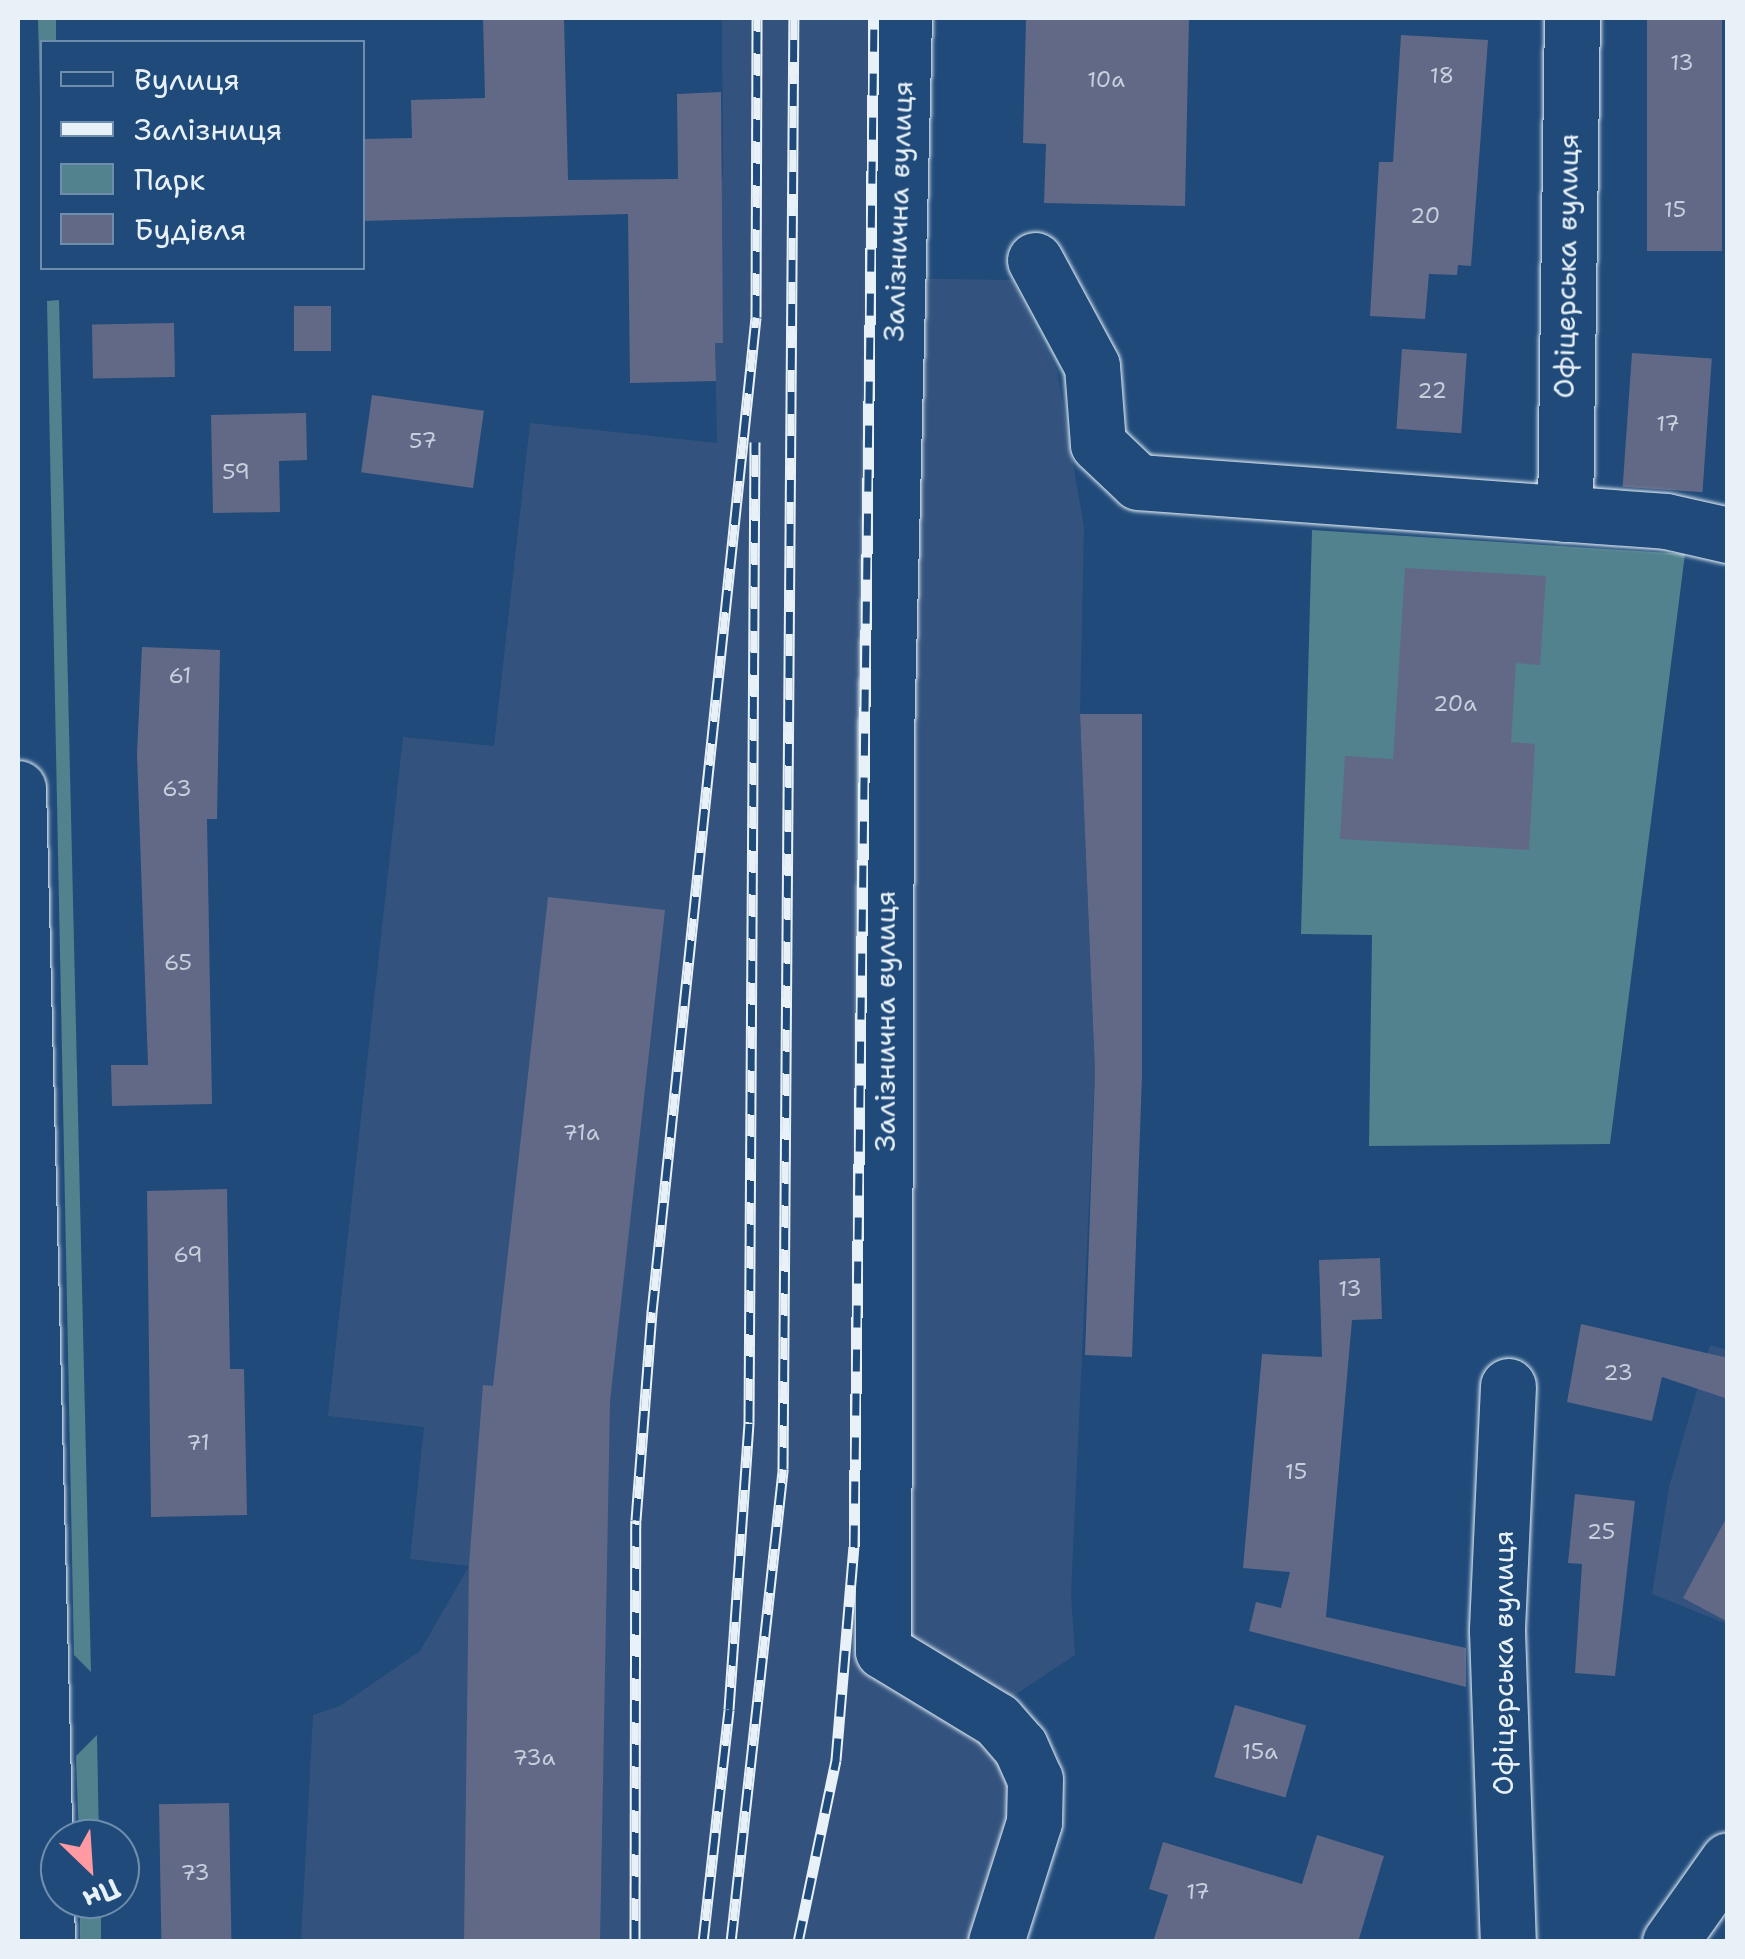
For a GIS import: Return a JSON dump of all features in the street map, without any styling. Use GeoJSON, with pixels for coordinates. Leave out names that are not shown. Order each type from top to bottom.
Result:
{"type":"FeatureCollection","features":[{"type":"Feature","properties":{"kind":"street","name":"Залізнична вулиця"},"geometry":{"type":"LineString","coordinates":[[904,18],[886,740],[883,1651],[997,1720],[1020,1746],[1035,1779],[1034,1822],[996,1942]]}},
{"type":"Feature","properties":{"kind":"street","name":"Офіцерська вулиця"},"geometry":{"type":"LineString","coordinates":[[1565,514],[1562,344],[1572,18]]}},
{"type":"Feature","properties":{"kind":"street"},"geometry":{"type":"LineString","coordinates":[[1035,260],[1092,366],[1098,444],[1138,482],[1666,521],[1728,535]]}},
{"type":"Feature","properties":{"kind":"street"},"geometry":{"type":"LineString","coordinates":[[18,788],[47,1942]]}},
{"type":"Feature","properties":{"kind":"street","name":"Офіцерська вулиця"},"geometry":{"type":"LineString","coordinates":[[1508,1386],[1497,1631],[1508,1942]]}},
{"type":"Feature","properties":{"kind":"street"},"geometry":{"type":"LineString","coordinates":[[1670,1942],[1728,1860]]}},
{"type":"Feature","properties":{"kind":"shaded area"},"geometry":{"type":"Polygon","coordinates":[[[722,18],[871,18],[867,152],[882,153],[880,278],[1012,280],[1057,371],[1084,527],[1080,714],[1095,1073],[1071,1594],[1075,1655],[1009,1699],[1022,1782],[982,1941],[301,1942],[313,1715],[340,1706],[420,1651],[469,1566],[410,1559],[424,1427],[328,1416],[403,737],[494,746],[530,423],[717,443],[715,343],[723,343],[712,178],[723,177],[722,18]]]}},
{"type":"Feature","properties":{"kind":"shaded area"},"geometry":{"type":"Polygon","coordinates":[[[1710,1345],[1727,1350],[1727,1624],[1652,1594],[1669,1487],[1710,1345]]]}},
{"type":"Feature","properties":{"kind":"green space"},"geometry":{"type":"Polygon","coordinates":[[[38,18],[56,18],[56,40],[40,40],[40,99],[38,18]]]}},
{"type":"Feature","properties":{"kind":"green space"},"geometry":{"type":"Polygon","coordinates":[[[59,300],[91,1672],[74,1655],[47,301],[59,300]]]}},
{"type":"Feature","properties":{"kind":"green space"},"geometry":{"type":"Polygon","coordinates":[[[1312,530],[1685,554],[1610,1144],[1369,1146],[1372,935],[1301,934],[1312,530]]]}},
{"type":"Feature","properties":{"kind":"green space"},"geometry":{"type":"Polygon","coordinates":[[[97,1735],[99,1819],[78,1819],[76,1756],[97,1735]]]}},
{"type":"Feature","properties":{"kind":"green space"},"geometry":{"type":"Polygon","coordinates":[[[80,1919],[101,1919],[101,1941],[80,1941],[80,1919]]]}},
{"type":"Feature","properties":{"kind":"building"},"geometry":{"type":"Polygon","coordinates":[[[483,18],[564,18],[568,180],[678,179],[677,94],[721,92],[723,343],[715,343],[716,381],[630,383],[628,214],[365,221],[365,139],[412,138],[411,100],[485,98],[483,18]]]}},
{"type":"Feature","properties":{"kind":"building"},"geometry":{"type":"Polygon","coordinates":[[[1026,18],[1189,18],[1185,206],[1044,203],[1046,144],[1023,143],[1026,18]]]}},
{"type":"Feature","properties":{"kind":"building"},"geometry":{"type":"Polygon","coordinates":[[[1647,18],[1722,18],[1722,251],[1647,251],[1647,18]]]}},
{"type":"Feature","properties":{"kind":"building"},"geometry":{"type":"Polygon","coordinates":[[[1401,35],[1488,40],[1471,266],[1458,265],[1457,275],[1429,274],[1425,319],[1370,316],[1379,162],[1393,162],[1401,35]]]}},
{"type":"Feature","properties":{"kind":"building"},"geometry":{"type":"Polygon","coordinates":[[[294,306],[331,306],[331,351],[294,351],[294,306]]]}},
{"type":"Feature","properties":{"kind":"building"},"geometry":{"type":"Polygon","coordinates":[[[174,323],[175,377],[93,378],[92,324],[174,323]]]}},
{"type":"Feature","properties":{"kind":"building"},"geometry":{"type":"Polygon","coordinates":[[[1402,349],[1467,354],[1461,433],[1396,429],[1402,349]]]}},
{"type":"Feature","properties":{"kind":"building"},"geometry":{"type":"Polygon","coordinates":[[[1632,353],[1712,359],[1702,492],[1623,487],[1632,353]]]}},
{"type":"Feature","properties":{"kind":"building"},"geometry":{"type":"Polygon","coordinates":[[[372,395],[484,411],[473,488],[361,472],[372,395]]]}},
{"type":"Feature","properties":{"kind":"building"},"geometry":{"type":"Polygon","coordinates":[[[306,413],[307,460],[279,461],[280,512],[213,513],[211,415],[306,413]]]}},
{"type":"Feature","properties":{"kind":"building"},"geometry":{"type":"Polygon","coordinates":[[[1405,568],[1546,576],[1540,665],[1516,663],[1511,742],[1535,744],[1529,850],[1340,839],[1345,756],[1393,759],[1405,568]]]}},
{"type":"Feature","properties":{"kind":"building"},"geometry":{"type":"Polygon","coordinates":[[[142,647],[220,650],[217,819],[207,819],[212,1104],[112,1106],[111,1065],[148,1065],[137,754],[142,647]]]}},
{"type":"Feature","properties":{"kind":"building"},"geometry":{"type":"Polygon","coordinates":[[[1080,714],[1142,714],[1142,1075],[1132,1357],[1085,1355],[1095,1072],[1080,714]]]}},
{"type":"Feature","properties":{"kind":"building"},"geometry":{"type":"Polygon","coordinates":[[[548,897],[665,910],[610,1401],[600,1942],[464,1942],[469,1565],[483,1385],[493,1386],[548,897]]]}},
{"type":"Feature","properties":{"kind":"building"},"geometry":{"type":"Polygon","coordinates":[[[227,1189],[230,1369],[244,1369],[247,1515],[151,1517],[147,1191],[227,1189]]]}},
{"type":"Feature","properties":{"kind":"building"},"geometry":{"type":"Polygon","coordinates":[[[1380,1258],[1382,1319],[1352,1320],[1326,1617],[1466,1648],[1466,1687],[1249,1631],[1256,1602],[1281,1608],[1290,1572],[1243,1568],[1262,1354],[1322,1357],[1319,1260],[1380,1258]]]}},
{"type":"Feature","properties":{"kind":"building"},"geometry":{"type":"Polygon","coordinates":[[[1581,1324],[1728,1358],[1728,1399],[1662,1377],[1652,1421],[1567,1402],[1581,1324]]]}},
{"type":"Feature","properties":{"kind":"building"},"geometry":{"type":"Polygon","coordinates":[[[1575,1494],[1635,1501],[1615,1676],[1575,1673],[1582,1564],[1568,1563],[1575,1494]]]}},
{"type":"Feature","properties":{"kind":"building"},"geometry":{"type":"Polygon","coordinates":[[[1728,1515],[1728,1622],[1683,1598],[1728,1515]]]}},
{"type":"Feature","properties":{"kind":"building"},"geometry":{"type":"Polygon","coordinates":[[[1235,1705],[1306,1725],[1285,1797],[1214,1777],[1235,1705]]]}},
{"type":"Feature","properties":{"kind":"building"},"geometry":{"type":"Polygon","coordinates":[[[229,1803],[231,1942],[161,1942],[159,1804],[229,1803]]]}},
{"type":"Feature","properties":{"kind":"building"},"geometry":{"type":"Polygon","coordinates":[[[1317,1835],[1384,1856],[1358,1942],[1153,1942],[1168,1895],[1149,1889],[1163,1842],[1302,1884],[1317,1835]]]}},
{"type":"Feature","properties":{"kind":"railway"},"geometry":{"type":"LineString","coordinates":[[635,1942],[636,1520],[652,1312],[756,317],[757,18]]}},
{"type":"Feature","properties":{"kind":"railway"},"geometry":{"type":"LineString","coordinates":[[731,1942],[783,1469],[794,18]]}},
{"type":"Feature","properties":{"kind":"railway"},"geometry":{"type":"LineString","coordinates":[[798,1942],[836,1760],[854,1547],[874,18]]}},
{"type":"Feature","properties":{"kind":"railway"},"geometry":{"type":"LineString","coordinates":[[703,1942],[729,1709],[749,1422],[755,442]]}}]}
